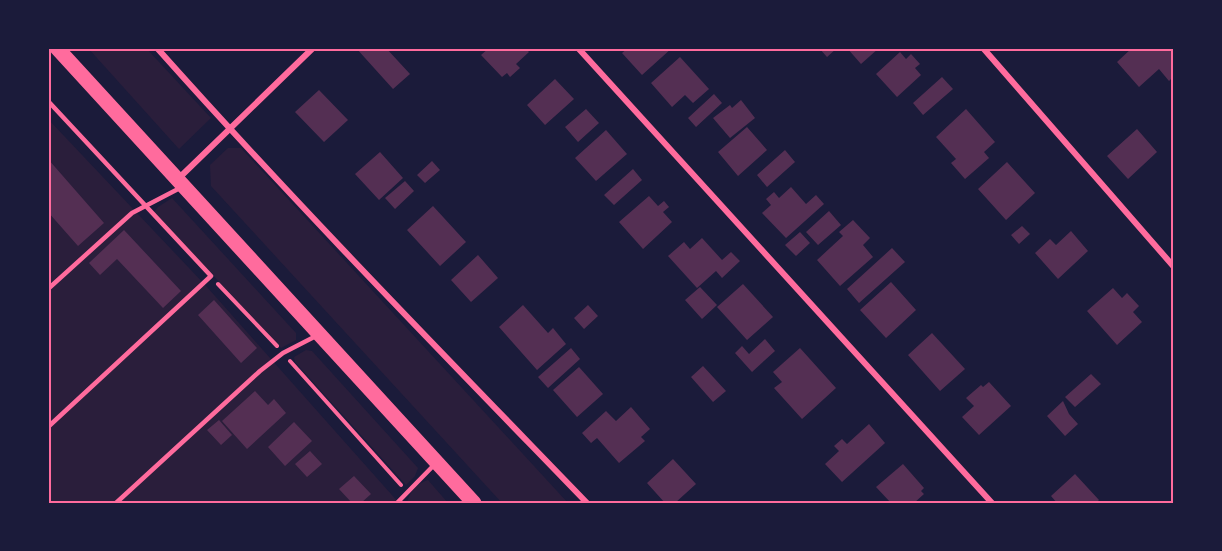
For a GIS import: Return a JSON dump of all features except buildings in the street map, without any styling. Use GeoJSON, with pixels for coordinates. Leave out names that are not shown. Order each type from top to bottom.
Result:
{"type":"FeatureCollection","features":[{"type":"Feature","properties":{"kind":"main road"},"geometry":{"type":"LineString","coordinates":[[57,48],[474,503]]}},
{"type":"Feature","properties":{"kind":"street"},"geometry":{"type":"LineString","coordinates":[[158,48],[230,129],[392,302],[587,503]]}},
{"type":"Feature","properties":{"kind":"street"},"geometry":{"type":"LineString","coordinates":[[180,183],[230,129],[313,48]]}},
{"type":"Feature","properties":{"kind":"street"},"geometry":{"type":"LineString","coordinates":[[578,48],[992,503]]}},
{"type":"Feature","properties":{"kind":"street"},"geometry":{"type":"LineString","coordinates":[[983,48],[1174,267]]}},
{"type":"Feature","properties":{"kind":"lane"},"geometry":{"type":"LineString","coordinates":[[48,102],[211,276],[48,427]]}},
{"type":"Feature","properties":{"kind":"lane"},"geometry":{"type":"LineString","coordinates":[[48,290],[132,213],[180,183]]}},
{"type":"Feature","properties":{"kind":"lane"},"geometry":{"type":"LineString","coordinates":[[116,503],[260,371],[283,353],[320,335]]}},
{"type":"Feature","properties":{"kind":"lane"},"geometry":{"type":"LineString","coordinates":[[397,503],[437,462]]}},
{"type":"Feature","properties":{"kind":"path"},"geometry":{"type":"LineString","coordinates":[[211,276],[407,491]]}},
{"type":"Feature","properties":{"kind":"shaded area"},"geometry":{"type":"Polygon","coordinates":[[[88,48],[146,48],[211,118],[179,149],[88,48]]]}},
{"type":"Feature","properties":{"kind":"shaded area"},"geometry":{"type":"Polygon","coordinates":[[[48,119],[207,287],[399,503],[48,503],[48,119]]]}},
{"type":"Feature","properties":{"kind":"shaded area"},"geometry":{"type":"Polygon","coordinates":[[[228,148],[241,148],[568,503],[502,503],[211,186],[210,165],[228,148]]]}},
{"type":"Feature","properties":{"kind":"shaded area"},"geometry":{"type":"Polygon","coordinates":[[[172,198],[296,333],[296,340],[281,348],[154,212],[172,198]]]}},
{"type":"Feature","properties":{"kind":"shaded area"},"geometry":{"type":"Polygon","coordinates":[[[306,350],[312,351],[418,468],[415,476],[406,485],[295,362],[294,357],[306,350]]]}},
{"type":"Feature","properties":{"kind":"shaded area"},"geometry":{"type":"Polygon","coordinates":[[[428,480],[448,503],[407,503],[414,489],[420,483],[428,480]]]}}]}
